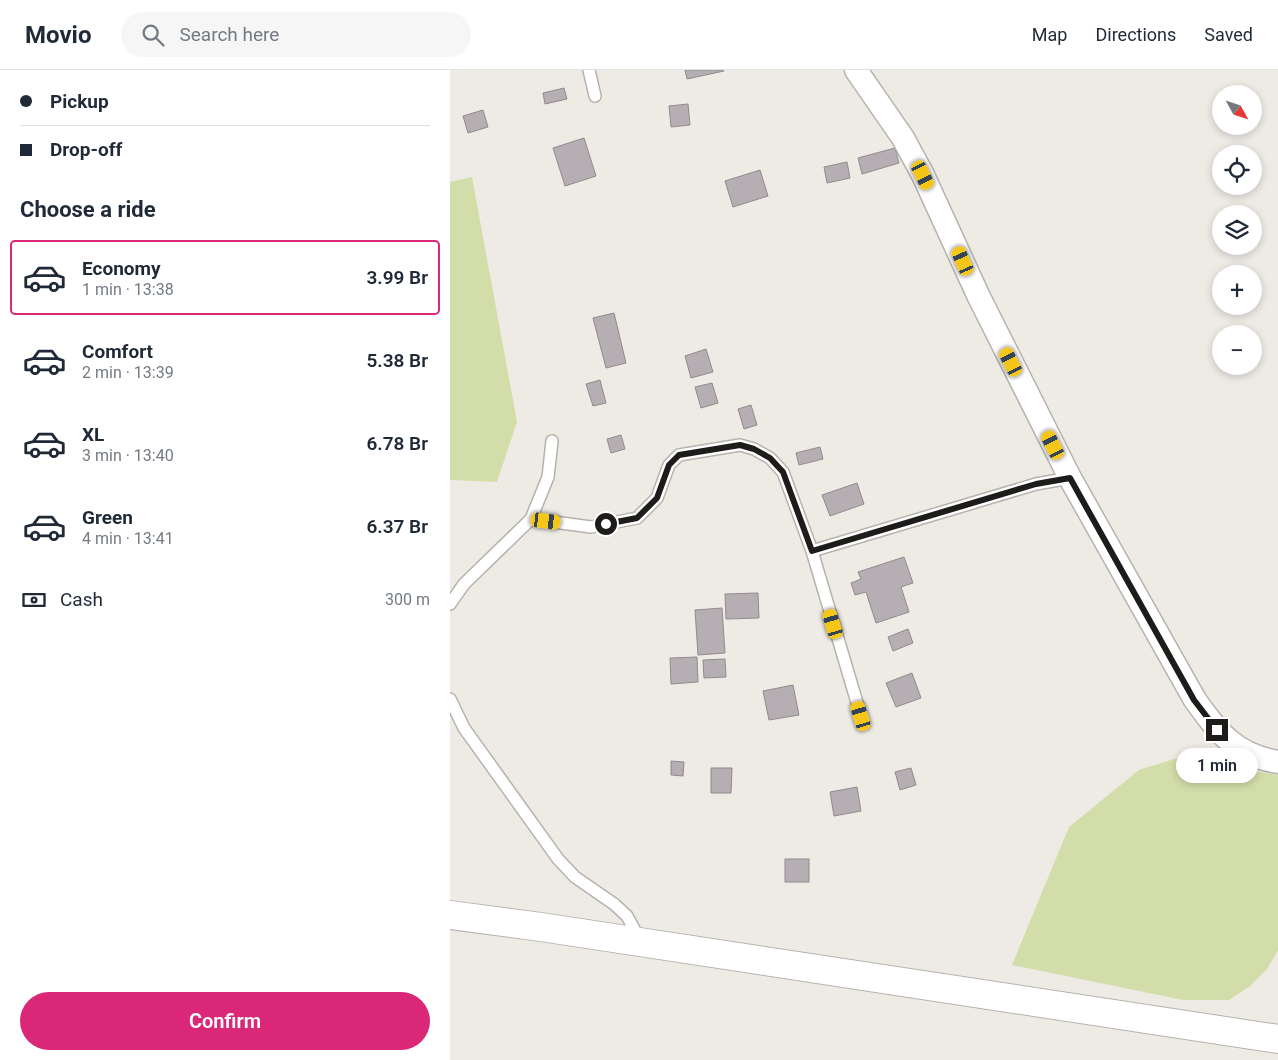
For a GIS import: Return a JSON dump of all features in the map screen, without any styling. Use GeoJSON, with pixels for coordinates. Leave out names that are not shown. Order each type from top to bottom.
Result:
{"type":"FeatureCollection","features":[{"type":"Feature","properties":{"kind":"street"},"geometry":{"type":"LineString","coordinates":[[856,70],[903,138],[923,175],[978,295],[1070,478],[1194,700],[1217,730],[1233,745],[1247,754],[1278,762]]}},
{"type":"Feature","properties":{"kind":"street"},"geometry":{"type":"LineString","coordinates":[[450,915],[641,942],[1278,1039]]}},
{"type":"Feature","properties":{"kind":"lane"},"geometry":{"type":"LineString","coordinates":[[589,70],[594,96]]}},
{"type":"Feature","properties":{"kind":"lane"},"geometry":{"type":"LineString","coordinates":[[450,604],[464,584],[531,520],[548,477],[552,441]]}},
{"type":"Feature","properties":{"kind":"lane"},"geometry":{"type":"LineString","coordinates":[[531,520],[590,527],[637,518],[657,498],[669,465],[679,455],[740,445],[754,449],[770,458],[783,472],[812,551],[861,716]]}},
{"type":"Feature","properties":{"kind":"lane"},"geometry":{"type":"LineString","coordinates":[[812,551],[1036,484],[1070,478]]}},
{"type":"Feature","properties":{"kind":"lane"},"geometry":{"type":"LineString","coordinates":[[450,699],[464,728],[558,859],[574,877],[614,904],[627,916],[641,942]]}},
{"type":"Feature","properties":{"kind":"green space"},"geometry":{"type":"Polygon","coordinates":[[[472,177],[517,422],[497,482],[450,480],[450,182],[472,177]]]}},
{"type":"Feature","properties":{"kind":"green space"},"geometry":{"type":"Polygon","coordinates":[[[1206,749],[1243,769],[1278,775],[1278,950],[1267,969],[1250,986],[1229,1000],[1183,1000],[1012,965],[1069,827],[1139,770],[1206,749]]]}},
{"type":"Feature","properties":{"kind":"building"},"geometry":{"type":"Polygon","coordinates":[[[685,70],[723,70],[724,71],[687,79],[685,70]]]}},
{"type":"Feature","properties":{"kind":"building"},"geometry":{"type":"Polygon","coordinates":[[[564,88],[567,99],[545,104],[543,93],[564,88]]]}},
{"type":"Feature","properties":{"kind":"building"},"geometry":{"type":"Polygon","coordinates":[[[688,104],[690,125],[671,127],[669,106],[688,104]]]}},
{"type":"Feature","properties":{"kind":"building"},"geometry":{"type":"Polygon","coordinates":[[[483,110],[488,127],[468,133],[463,116],[483,110]]]}},
{"type":"Feature","properties":{"kind":"building"},"geometry":{"type":"Polygon","coordinates":[[[584,138],[596,176],[565,186],[553,148],[584,138]]]}},
{"type":"Feature","properties":{"kind":"building"},"geometry":{"type":"Polygon","coordinates":[[[895,148],[899,163],[862,174],[858,158],[895,148]]]}},
{"type":"Feature","properties":{"kind":"building"},"geometry":{"type":"Polygon","coordinates":[[[847,162],[850,178],[827,183],[824,167],[847,162]]]}},
{"type":"Feature","properties":{"kind":"building"},"geometry":{"type":"Polygon","coordinates":[[[760,170],[768,196],[733,207],[725,181],[760,170]]]}},
{"type":"Feature","properties":{"kind":"building"},"geometry":{"type":"Polygon","coordinates":[[[614,313],[626,363],[606,368],[593,318],[614,313]]]}},
{"type":"Feature","properties":{"kind":"building"},"geometry":{"type":"Polygon","coordinates":[[[706,349],[713,372],[691,378],[685,356],[706,349]]]}},
{"type":"Feature","properties":{"kind":"building"},"geometry":{"type":"Polygon","coordinates":[[[600,380],[606,403],[593,406],[586,384],[600,380]]]}},
{"type":"Feature","properties":{"kind":"building"},"geometry":{"type":"Polygon","coordinates":[[[712,383],[718,403],[701,408],[695,387],[712,383]]]}},
{"type":"Feature","properties":{"kind":"building"},"geometry":{"type":"Polygon","coordinates":[[[751,405],[757,425],[744,429],[738,409],[751,405]]]}},
{"type":"Feature","properties":{"kind":"building"},"geometry":{"type":"Polygon","coordinates":[[[621,435],[625,449],[611,453],[607,439],[621,435]]]}},
{"type":"Feature","properties":{"kind":"building"},"geometry":{"type":"Polygon","coordinates":[[[820,447],[823,459],[799,465],[796,453],[820,447]]]}},
{"type":"Feature","properties":{"kind":"building"},"geometry":{"type":"Polygon","coordinates":[[[857,483],[864,504],[830,516],[822,495],[857,483]]]}},
{"type":"Feature","properties":{"kind":"building"},"geometry":{"type":"Polygon","coordinates":[[[904,557],[913,583],[901,587],[909,612],[876,623],[866,592],[855,595],[851,583],[861,579],[858,572],[904,557]]]}},
{"type":"Feature","properties":{"kind":"building"},"geometry":{"type":"Polygon","coordinates":[[[758,593],[759,618],[726,619],[725,594],[758,593]]]}},
{"type":"Feature","properties":{"kind":"building"},"geometry":{"type":"Polygon","coordinates":[[[722,608],[725,653],[698,655],[695,610],[722,608]]]}},
{"type":"Feature","properties":{"kind":"building"},"geometry":{"type":"Polygon","coordinates":[[[908,629],[913,643],[893,651],[888,637],[908,629]]]}},
{"type":"Feature","properties":{"kind":"building"},"geometry":{"type":"Polygon","coordinates":[[[697,657],[698,682],[671,684],[670,658],[697,657]]]}},
{"type":"Feature","properties":{"kind":"building"},"geometry":{"type":"Polygon","coordinates":[[[725,659],[726,677],[704,678],[703,660],[725,659]]]}},
{"type":"Feature","properties":{"kind":"building"},"geometry":{"type":"Polygon","coordinates":[[[912,673],[921,698],[896,707],[886,683],[912,673]]]}},
{"type":"Feature","properties":{"kind":"building"},"geometry":{"type":"Polygon","coordinates":[[[793,685],[799,715],[769,720],[763,691],[793,685]]]}},
{"type":"Feature","properties":{"kind":"building"},"geometry":{"type":"Polygon","coordinates":[[[671,761],[684,762],[683,776],[671,775],[671,761]]]}},
{"type":"Feature","properties":{"kind":"building"},"geometry":{"type":"Polygon","coordinates":[[[711,768],[732,768],[731,793],[711,793],[711,768]]]}},
{"type":"Feature","properties":{"kind":"building"},"geometry":{"type":"Polygon","coordinates":[[[911,768],[916,785],[900,790],[895,772],[911,768]]]}},
{"type":"Feature","properties":{"kind":"building"},"geometry":{"type":"Polygon","coordinates":[[[857,787],[861,811],[834,816],[830,792],[857,787]]]}},
{"type":"Feature","properties":{"kind":"building"},"geometry":{"type":"Polygon","coordinates":[[[785,859],[809,859],[809,882],[785,882],[785,859]]]}},
{"type":"Feature","properties":{"kind":"route"},"geometry":{"type":"LineString","coordinates":[[606,524],[637,518],[657,498],[669,465],[679,455],[740,445],[754,449],[770,458],[783,472],[812,551],[1036,484],[1070,478],[1118,568],[1194,700],[1217,730]]}}]}
